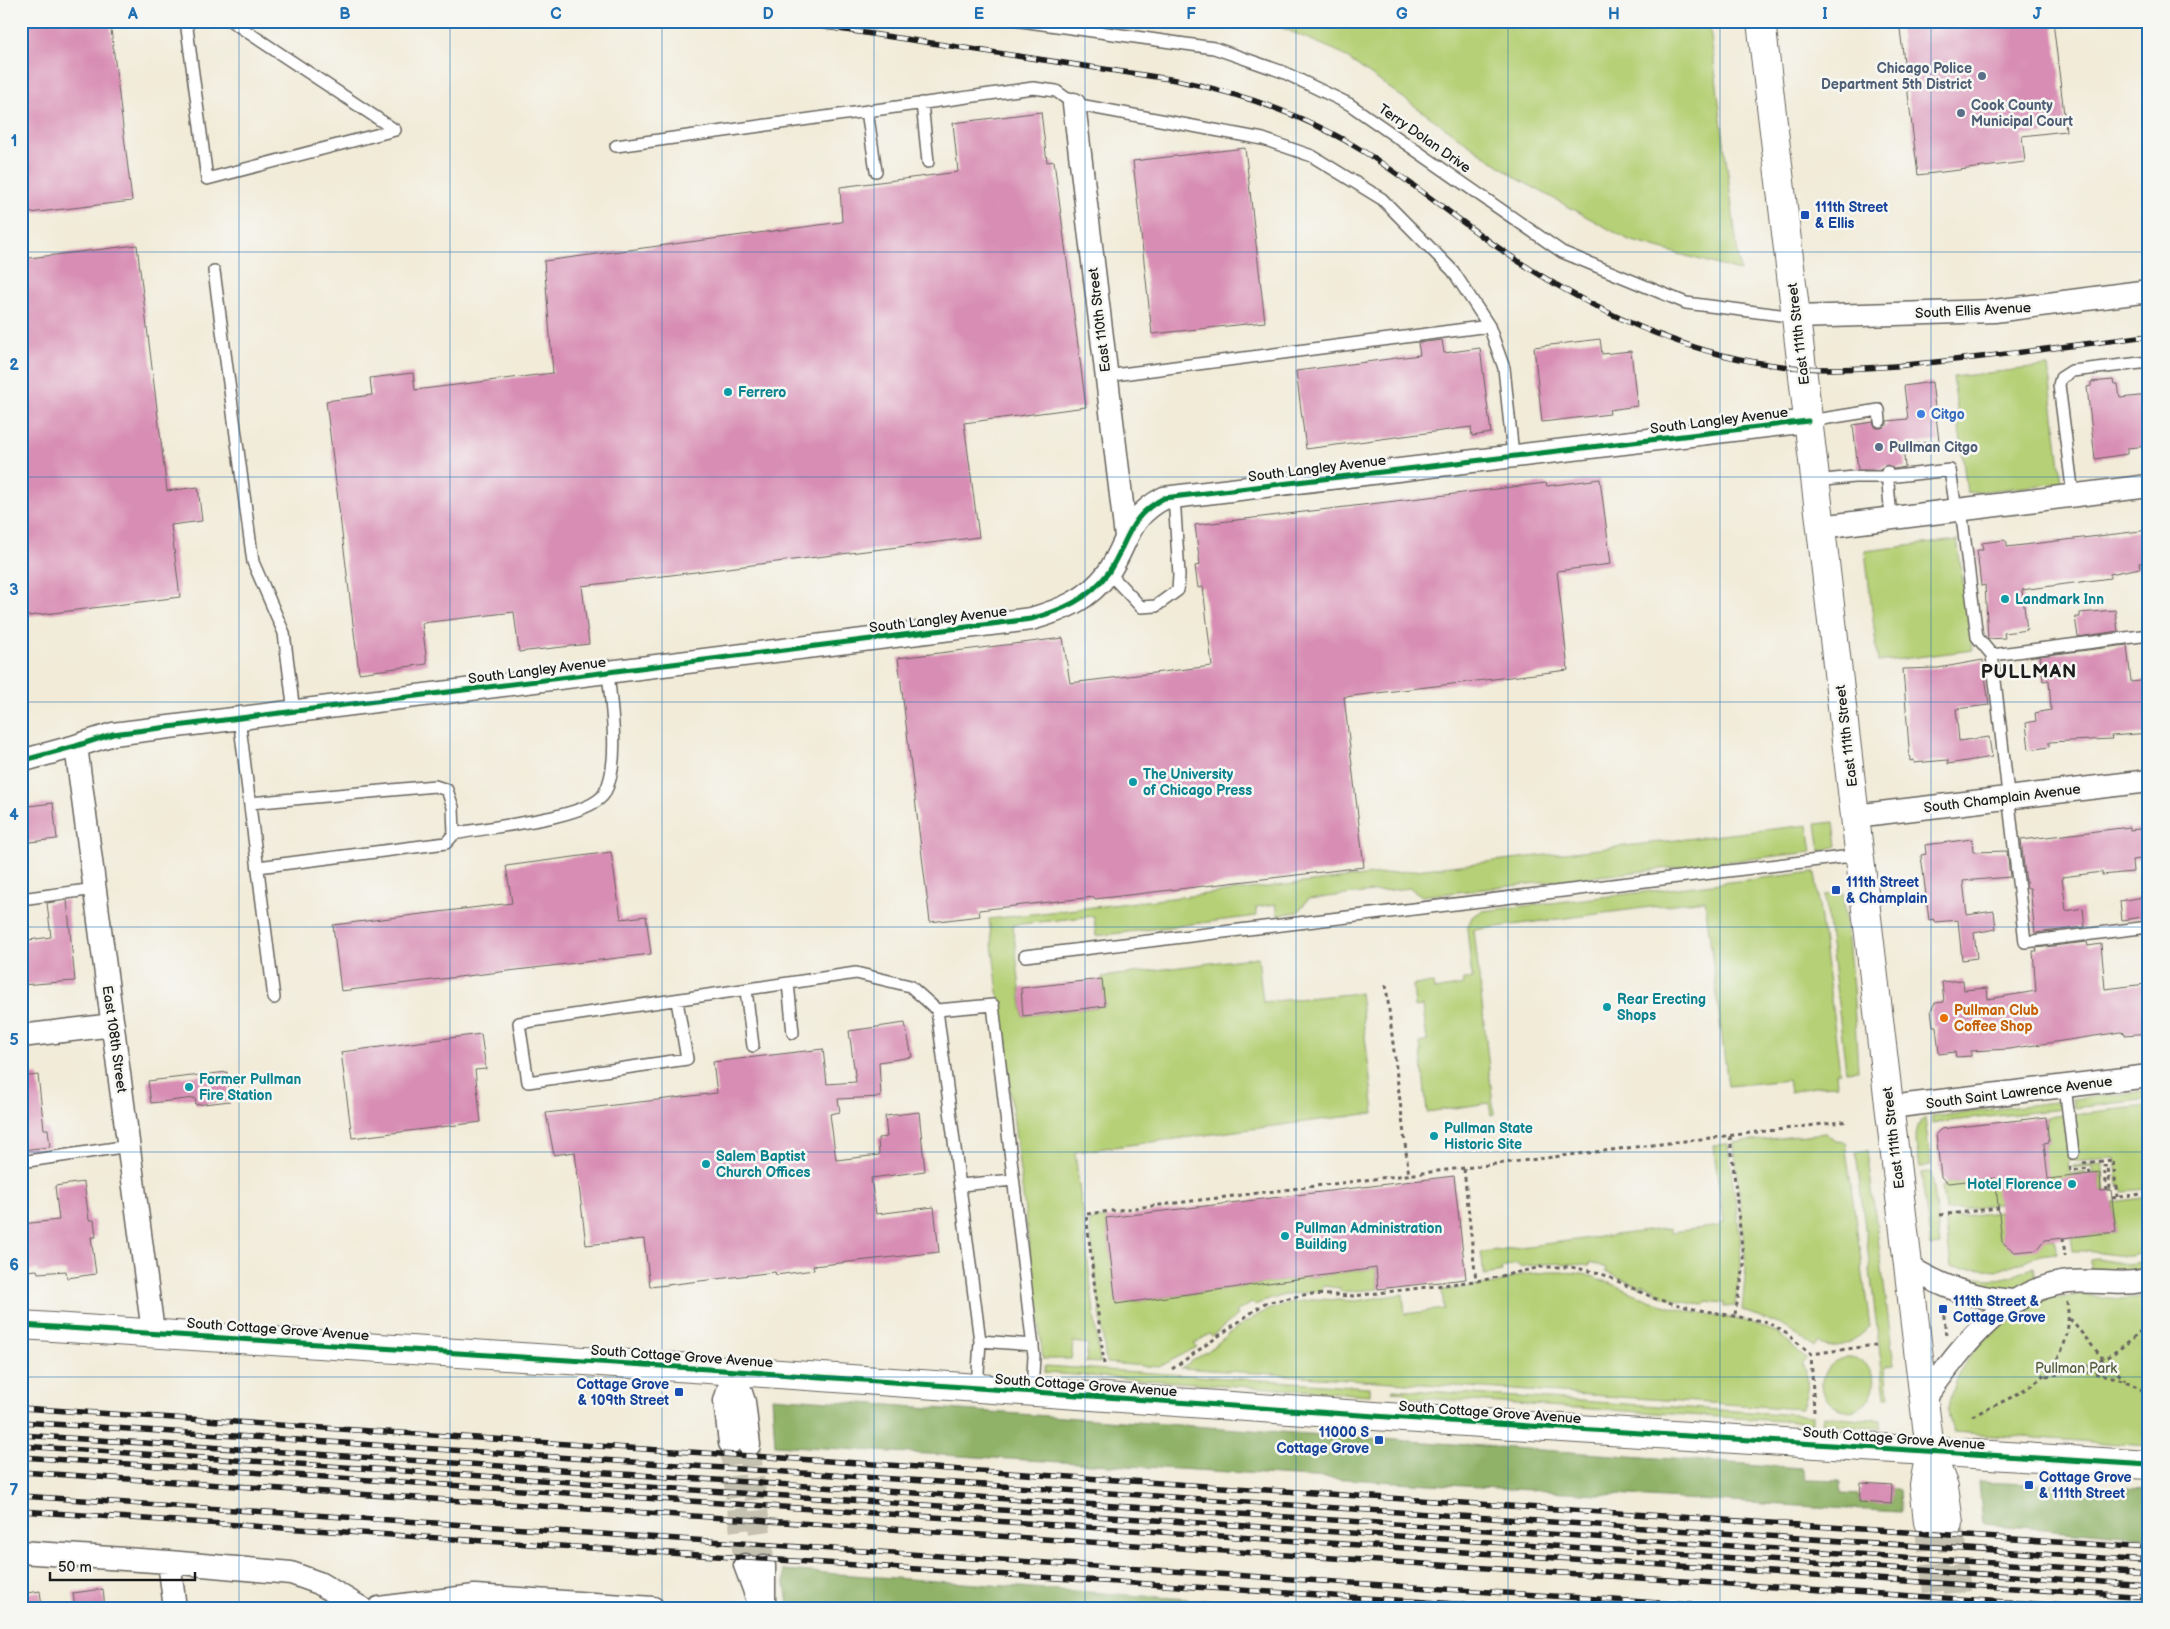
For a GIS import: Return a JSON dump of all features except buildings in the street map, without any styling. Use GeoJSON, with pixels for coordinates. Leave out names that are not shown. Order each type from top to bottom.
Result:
{"type":"FeatureCollection","features":[{"type":"Feature","properties":{"kind":"street","name":"East 111th Street"},"geometry":{"type":"LineString","coordinates":[[1761,21],[1930,1451],[1944,1486],[1939,1522]]}},
{"type":"Feature","properties":{"kind":"street","name":"East 110th Street"},"geometry":{"type":"LineString","coordinates":[[1074,104],[1126,537]]}},
{"type":"Feature","properties":{"kind":"street","name":"South Ellis Avenue"},"geometry":{"type":"LineString","coordinates":[[1796,316],[1994,311],[2149,291]]}},
{"type":"Feature","properties":{"kind":"street","name":"South Langley Avenue"},"geometry":{"type":"LineString","coordinates":[[21,761],[113,734],[1031,619],[1076,603],[1094,589],[1108,572],[1137,517],[1150,506],[1164,498],[1808,421]]}},
{"type":"Feature","properties":{"kind":"street"},"geometry":{"type":"LineString","coordinates":[[1821,527],[2149,486]]}},
{"type":"Feature","properties":{"kind":"street","name":"East 108th Street"},"geometry":{"type":"LineString","coordinates":[[76,746],[153,1332]]}},
{"type":"Feature","properties":{"kind":"street","name":"South Champlain Avenue"},"geometry":{"type":"LineString","coordinates":[[1855,816],[2149,781]]}},
{"type":"Feature","properties":{"kind":"street"},"geometry":{"type":"LineString","coordinates":[[21,1036],[113,1025]]}},
{"type":"Feature","properties":{"kind":"street","name":"South Saint Lawrence Avenue"},"geometry":{"type":"LineString","coordinates":[[1890,1107],[2149,1076]]}},
{"type":"Feature","properties":{"kind":"street"},"geometry":{"type":"LineString","coordinates":[[1909,1268],[1953,1290],[1983,1298],[2012,1301]]}},
{"type":"Feature","properties":{"kind":"street"},"geometry":{"type":"LineString","coordinates":[[1924,1398],[1954,1358],[1984,1326],[2012,1301],[2042,1287],[2068,1282],[2095,1280],[2120,1283],[2149,1279]]}},
{"type":"Feature","properties":{"kind":"street","name":"South Cottage Grove Avenue"},"geometry":{"type":"LineString","coordinates":[[21,1325],[153,1332],[2149,1465]]}},
{"type":"Feature","properties":{"kind":"street"},"geometry":{"type":"LineString","coordinates":[[734,1371],[744,1402],[740,1444]]}},
{"type":"Feature","properties":{"kind":"street"},"geometry":{"type":"LineString","coordinates":[[21,1552],[169,1562],[291,1573],[318,1583],[361,1608]]}},
{"type":"Feature","properties":{"kind":"street"},"geometry":{"type":"LineString","coordinates":[[169,1562],[175,1608]]}},
{"type":"Feature","properties":{"kind":"street"},"geometry":{"type":"LineString","coordinates":[[754,1565],[762,1608]]}},
{"type":"Feature","properties":{"kind":"street"},"geometry":{"type":"LineString","coordinates":[[379,1608],[475,1596],[653,1608]]}},
{"type":"Feature","properties":{"kind":"lane"},"geometry":{"type":"LineString","coordinates":[[186,21],[207,179],[395,130],[231,21]]}},
{"type":"Feature","properties":{"kind":"lane","name":"Terry Dolan Drive"},"geometry":{"type":"LineString","coordinates":[[1021,21],[1214,48],[1284,72],[1349,104],[1562,252],[1686,303],[1796,316]]}},
{"type":"Feature","properties":{"kind":"lane"},"geometry":{"type":"LineString","coordinates":[[616,146],[1033,88],[1056,91],[1074,104],[1263,139],[1312,156],[1382,199],[1453,271],[1489,326],[1504,368],[1514,455]]}},
{"type":"Feature","properties":{"kind":"lane"},"geometry":{"type":"LineString","coordinates":[[922,104],[928,162]]}},
{"type":"Feature","properties":{"kind":"lane"},"geometry":{"type":"LineString","coordinates":[[867,111],[876,171]]}},
{"type":"Feature","properties":{"kind":"lane"},"geometry":{"type":"LineString","coordinates":[[214,271],[253,562],[284,633],[294,712]]}},
{"type":"Feature","properties":{"kind":"lane"},"geometry":{"type":"LineString","coordinates":[[1106,376],[1489,326]]}},
{"type":"Feature","properties":{"kind":"lane"},"geometry":{"type":"LineString","coordinates":[[2073,496],[2059,385],[2061,378],[2072,371],[2149,362]]}},
{"type":"Feature","properties":{"kind":"lane"},"geometry":{"type":"LineString","coordinates":[[1808,421],[1879,410],[1880,421]]}},
{"type":"Feature","properties":{"kind":"lane"},"geometry":{"type":"LineString","coordinates":[[1816,481],[1950,470],[1959,510],[1977,637],[1992,655],[2025,942],[2149,927]]}},
{"type":"Feature","properties":{"kind":"lane"},"geometry":{"type":"LineString","coordinates":[[1887,474],[1891,518]]}},
{"type":"Feature","properties":{"kind":"lane"},"geometry":{"type":"LineString","coordinates":[[1108,572],[1141,607],[1156,606],[1178,590],[1180,576],[1174,496]]}},
{"type":"Feature","properties":{"kind":"lane"},"geometry":{"type":"LineString","coordinates":[[1992,655],[2149,635]]}},
{"type":"Feature","properties":{"kind":"lane"},"geometry":{"type":"LineString","coordinates":[[258,866],[446,843],[454,834],[558,816],[581,810],[603,795],[611,772],[612,730],[608,672]]}},
{"type":"Feature","properties":{"kind":"lane"},"geometry":{"type":"LineString","coordinates":[[239,718],[274,998]]}},
{"type":"Feature","properties":{"kind":"lane"},"geometry":{"type":"LineString","coordinates":[[250,803],[435,786],[447,790],[453,807],[454,834]]}},
{"type":"Feature","properties":{"kind":"lane"},"geometry":{"type":"LineString","coordinates":[[1025,956],[1860,855]]}},
{"type":"Feature","properties":{"kind":"lane"},"geometry":{"type":"LineString","coordinates":[[21,899],[95,890]]}},
{"type":"Feature","properties":{"kind":"lane"},"geometry":{"type":"LineString","coordinates":[[677,1001],[687,1059],[528,1082],[519,1023],[856,973],[910,986],[937,1010],[980,1341],[977,1388]]}},
{"type":"Feature","properties":{"kind":"lane"},"geometry":{"type":"LineString","coordinates":[[788,983],[793,1033]]}},
{"type":"Feature","properties":{"kind":"lane"},"geometry":{"type":"LineString","coordinates":[[746,990],[753,1046]]}},
{"type":"Feature","properties":{"kind":"lane"},"geometry":{"type":"LineString","coordinates":[[937,1010],[993,1005],[1033,1345],[1032,1392]]}},
{"type":"Feature","properties":{"kind":"lane"},"geometry":{"type":"LineString","coordinates":[[2065,1086],[2073,1153]]}},
{"type":"Feature","properties":{"kind":"lane"},"geometry":{"type":"LineString","coordinates":[[21,1162],[129,1146]]}},
{"type":"Feature","properties":{"kind":"lane"},"geometry":{"type":"LineString","coordinates":[[961,1185],[1013,1180]]}},
{"type":"Feature","properties":{"kind":"lane"},"geometry":{"type":"LineString","coordinates":[[980,1341],[1033,1345]]}},
{"type":"Feature","properties":{"kind":"path"},"geometry":{"type":"LineString","coordinates":[[1386,985],[1409,1176]]}},
{"type":"Feature","properties":{"kind":"path"},"geometry":{"type":"LineString","coordinates":[[1104,1364],[1086,1214],[1849,1121]]}},
{"type":"Feature","properties":{"kind":"path"},"geometry":{"type":"LineString","coordinates":[[1730,1136],[1744,1266],[1735,1314]]}},
{"type":"Feature","properties":{"kind":"path"},"geometry":{"type":"LineString","coordinates":[[2090,1174],[2089,1169],[2071,1171],[2070,1164],[2113,1160],[2116,1188],[2114,1197],[2149,1193]]}},
{"type":"Feature","properties":{"kind":"path"},"geometry":{"type":"LineString","coordinates":[[2107,1190],[2104,1166],[2108,1166],[2110,1188],[2116,1188]]}},
{"type":"Feature","properties":{"kind":"path"},"geometry":{"type":"LineString","coordinates":[[1464,1169],[1476,1281]]}},
{"type":"Feature","properties":{"kind":"path"},"geometry":{"type":"LineString","coordinates":[[1940,1215],[1998,1208]]}},
{"type":"Feature","properties":{"kind":"path"},"geometry":{"type":"LineString","coordinates":[[2063,1238],[2065,1256]]}},
{"type":"Feature","properties":{"kind":"path"},"geometry":{"type":"LineString","coordinates":[[1172,1369],[1265,1303],[1309,1294],[1354,1296],[1476,1281],[1541,1267],[1571,1267],[1600,1273],[1656,1299],[1768,1322],[1787,1334],[1811,1354],[1814,1412]]}},
{"type":"Feature","properties":{"kind":"path"},"geometry":{"type":"LineString","coordinates":[[2046,1376],[2064,1348],[2069,1318],[2066,1297]]}},
{"type":"Feature","properties":{"kind":"path"},"geometry":{"type":"LineString","coordinates":[[1943,1303],[1946,1342]]}},
{"type":"Feature","properties":{"kind":"path"},"geometry":{"type":"LineString","coordinates":[[2069,1318],[2104,1360],[2124,1380]]}},
{"type":"Feature","properties":{"kind":"path"},"geometry":{"type":"LineString","coordinates":[[2076,1372],[2104,1360],[2149,1323]]}},
{"type":"Feature","properties":{"kind":"path"},"geometry":{"type":"LineString","coordinates":[[1811,1354],[1876,1345]]}},
{"type":"Feature","properties":{"kind":"path"},"geometry":{"type":"LineString","coordinates":[[1972,1416],[2046,1376],[2076,1372],[2104,1374],[2124,1380],[2149,1394]]}},
{"type":"Feature","properties":{"kind":"green space"},"geometry":{"type":"Polygon","coordinates":[[[1266,21],[1709,21],[1740,271],[1629,240],[1518,179],[1337,51],[1266,21]]]}},
{"type":"Feature","properties":{"kind":"green space"},"geometry":{"type":"Polygon","coordinates":[[[2048,366],[2062,483],[1967,493],[1953,377],[2048,366]]]}},
{"type":"Feature","properties":{"kind":"green space"},"geometry":{"type":"Polygon","coordinates":[[[1957,540],[1973,650],[1878,662],[1865,551],[1957,540]]]}},
{"type":"Feature","properties":{"kind":"green space"},"geometry":{"type":"Polygon","coordinates":[[[1834,822],[1837,846],[1820,851],[1816,824],[1834,822]]]}},
{"type":"Feature","properties":{"kind":"green space"},"geometry":{"type":"Polygon","coordinates":[[[1808,825],[1812,852],[1422,896],[1410,888],[1308,899],[1298,912],[1278,915],[1276,904],[1256,907],[1257,916],[1096,936],[1094,916],[1013,925],[1023,1016],[1105,1006],[1102,977],[1258,957],[1263,1002],[1360,993],[1374,1113],[1075,1152],[1100,1363],[1086,1362],[1088,1344],[1073,1342],[1071,1359],[1043,1359],[989,919],[1808,825]]]}},
{"type":"Feature","properties":{"kind":"green space"},"geometry":{"type":"Polygon","coordinates":[[[1815,872],[1840,1072],[1836,1072],[1837,1085],[1818,1086],[1790,1092],[1788,1080],[1728,1086],[1705,900],[1474,930],[1494,1114],[1491,1115],[1489,1103],[1427,1112],[1420,1043],[1427,1041],[1423,1006],[1415,1007],[1413,985],[1433,983],[1434,990],[1464,985],[1463,979],[1472,979],[1467,928],[1472,917],[1482,911],[1815,872]]]}},
{"type":"Feature","properties":{"kind":"green space"},"geometry":{"type":"Polygon","coordinates":[[[1843,893],[1853,988],[1858,1070],[1846,1071],[1825,895],[1843,893]]]}},
{"type":"Feature","properties":{"kind":"green space"},"geometry":{"type":"Polygon","coordinates":[[[2149,1091],[2149,1099],[2074,1108],[2072,1099],[2149,1091]]]}},
{"type":"Feature","properties":{"kind":"green space"},"geometry":{"type":"Polygon","coordinates":[[[2062,1101],[2063,1109],[1932,1123],[1932,1117],[2062,1101]]]}},
{"type":"Feature","properties":{"kind":"green space"},"geometry":{"type":"Polygon","coordinates":[[[2149,1106],[2149,1189],[2122,1191],[2121,1185],[2118,1185],[2115,1158],[2068,1161],[2070,1174],[2085,1172],[2085,1175],[2074,1176],[2074,1180],[2045,1179],[2044,1143],[2049,1142],[2046,1117],[2149,1106]]]}},
{"type":"Feature","properties":{"kind":"green space"},"geometry":{"type":"Polygon","coordinates":[[[1925,1118],[1931,1166],[1920,1167],[1916,1134],[1920,1122],[1925,1118]]]}},
{"type":"Feature","properties":{"kind":"green space"},"geometry":{"type":"Polygon","coordinates":[[[1825,1133],[1836,1141],[1845,1142],[1870,1327],[1846,1344],[1833,1346],[1819,1342],[1815,1348],[1781,1325],[1742,1310],[1746,1267],[1734,1143],[1825,1133]]]}},
{"type":"Feature","properties":{"kind":"green space"},"geometry":{"type":"Polygon","coordinates":[[[1728,1144],[1740,1237],[1741,1265],[1735,1306],[1724,1307],[1724,1303],[1706,1301],[1705,1305],[1673,1299],[1654,1292],[1656,1289],[1642,1284],[1641,1287],[1606,1272],[1607,1268],[1590,1262],[1589,1266],[1554,1264],[1519,1267],[1518,1263],[1501,1269],[1502,1272],[1484,1275],[1481,1252],[1670,1228],[1671,1232],[1720,1226],[1720,1223],[1724,1222],[1713,1145],[1728,1144]]]}},
{"type":"Feature","properties":{"kind":"green space"},"geometry":{"type":"Polygon","coordinates":[[[1867,1150],[1894,1365],[1886,1367],[1889,1396],[1885,1396],[1856,1152],[1867,1150]]]}},
{"type":"Feature","properties":{"kind":"green space"},"geometry":{"type":"Polygon","coordinates":[[[2102,1163],[2106,1191],[2101,1191],[2100,1173],[2093,1174],[2092,1166],[2073,1168],[2073,1166],[2102,1163]]]}},
{"type":"Feature","properties":{"kind":"green space"},"geometry":{"type":"Polygon","coordinates":[[[1931,1172],[1940,1245],[1931,1246],[1921,1173],[1931,1172]]]}},
{"type":"Feature","properties":{"kind":"green space"},"geometry":{"type":"Polygon","coordinates":[[[2011,1176],[1998,1204],[1945,1211],[1942,1188],[1948,1183],[2011,1176]]]}},
{"type":"Feature","properties":{"kind":"green space"},"geometry":{"type":"Polygon","coordinates":[[[2149,1197],[2149,1249],[2130,1255],[2073,1251],[2071,1237],[2116,1232],[2113,1202],[2149,1197]]]}},
{"type":"Feature","properties":{"kind":"green space"},"geometry":{"type":"Polygon","coordinates":[[[1999,1212],[2045,1240],[2055,1239],[2056,1253],[2040,1255],[1999,1270],[1951,1267],[1945,1218],[1999,1212]]]}},
{"type":"Feature","properties":{"kind":"green space"},"geometry":{"type":"Polygon","coordinates":[[[1106,1218],[1117,1304],[1376,1268],[1378,1289],[1341,1292],[1340,1288],[1323,1286],[1322,1291],[1284,1295],[1254,1305],[1252,1303],[1236,1312],[1238,1315],[1212,1336],[1209,1334],[1194,1344],[1197,1347],[1159,1367],[1106,1363],[1089,1220],[1106,1218]]]}},
{"type":"Feature","properties":{"kind":"green space"},"geometry":{"type":"Polygon","coordinates":[[[2097,1259],[2127,1264],[2149,1261],[2149,1270],[2140,1274],[2090,1273],[2090,1260],[2097,1259]]]}},
{"type":"Feature","properties":{"kind":"green space"},"geometry":{"type":"Polygon","coordinates":[[[2034,1267],[2036,1280],[2003,1291],[1951,1281],[1951,1275],[1998,1279],[2034,1267]]]}},
{"type":"Feature","properties":{"kind":"green space"},"geometry":{"type":"Polygon","coordinates":[[[1549,1272],[1589,1275],[1666,1306],[1689,1312],[1750,1322],[1778,1334],[1806,1359],[1801,1365],[1806,1376],[1807,1392],[1801,1409],[1181,1368],[1208,1351],[1236,1328],[1265,1311],[1289,1303],[1317,1299],[1356,1301],[1403,1294],[1405,1314],[1444,1309],[1442,1290],[1495,1284],[1520,1275],[1549,1272]]]}},
{"type":"Feature","properties":{"kind":"green space","name":"Pullman Park"},"geometry":{"type":"Polygon","coordinates":[[[2080,1295],[2120,1299],[2149,1296],[2149,1446],[1953,1432],[1948,1410],[1951,1393],[1958,1375],[1981,1342],[1996,1327],[2029,1305],[2045,1299],[2080,1295]]]}},
{"type":"Feature","properties":{"kind":"green space"},"geometry":{"type":"Polygon","coordinates":[[[1843,1358],[1853,1358],[1867,1365],[1874,1379],[1874,1389],[1867,1403],[1853,1410],[1843,1410],[1833,1406],[1826,1399],[1822,1389],[1822,1379],[1826,1369],[1833,1362],[1843,1358]]]}},
{"type":"Feature","properties":{"kind":"green space"},"geometry":{"type":"Polygon","coordinates":[[[1045,1366],[1369,1387],[1369,1395],[1045,1373],[1045,1366]]]}},
{"type":"Feature","properties":{"kind":"green space"},"geometry":{"type":"Polygon","coordinates":[[[1393,1389],[1813,1416],[1813,1423],[1405,1397],[1405,1392],[1392,1391],[1393,1389]]]}},
{"type":"Feature","properties":{"kind":"green space"},"geometry":{"type":"Polygon","coordinates":[[[772,1397],[1802,1468],[1806,1480],[1841,1481],[1841,1494],[1859,1495],[1859,1502],[1892,1489],[1899,1490],[1900,1512],[775,1445],[772,1397]]]}},
{"type":"Feature","properties":{"kind":"green space"},"geometry":{"type":"Polygon","coordinates":[[[1823,1416],[1881,1420],[1881,1428],[1822,1423],[1823,1416]]]}},
{"type":"Feature","properties":{"kind":"green space"},"geometry":{"type":"Polygon","coordinates":[[[1979,1482],[2149,1489],[2149,1538],[1983,1524],[1979,1482]]]}},
{"type":"Feature","properties":{"kind":"green space"},"geometry":{"type":"Polygon","coordinates":[[[783,1570],[1310,1608],[835,1608],[788,1604],[783,1570]]]}},
{"type":"Feature","properties":{"kind":"tunnel"},"geometry":{"type":"LineString","coordinates":[[730,1443],[745,1565]]}},
{"type":"Feature","properties":{"kind":"tunnel"},"geometry":{"type":"LineString","coordinates":[[749,1445],[764,1566]]}},
{"type":"Feature","properties":{"kind":"tunnel"},"geometry":{"type":"LineString","coordinates":[[1928,1522],[1939,1608]]}},
{"type":"Feature","properties":{"kind":"tunnel"},"geometry":{"type":"LineString","coordinates":[[1949,1523],[1959,1608]]}},
{"type":"Feature","properties":{"kind":"railway"},"geometry":{"type":"LineString","coordinates":[[786,21],[1176,80],[1251,99],[1298,117],[1366,153],[1501,250],[1587,302],[1656,334],[1728,356],[1765,364],[1803,368],[1857,368],[1910,365],[2149,336]]}},
{"type":"Feature","properties":{"kind":"railway"},"geometry":{"type":"LineString","coordinates":[[21,1408],[2149,1548]]}},
{"type":"Feature","properties":{"kind":"railway"},"geometry":{"type":"LineString","coordinates":[[21,1422],[2149,1561]]}},
{"type":"Feature","properties":{"kind":"railway"},"geometry":{"type":"LineString","coordinates":[[21,1435],[2149,1573]]}},
{"type":"Feature","properties":{"kind":"railway"},"geometry":{"type":"LineString","coordinates":[[21,1446],[2149,1585]]}},
{"type":"Feature","properties":{"kind":"railway"},"geometry":{"type":"LineString","coordinates":[[21,1457],[2149,1597]]}},
{"type":"Feature","properties":{"kind":"railway"},"geometry":{"type":"LineString","coordinates":[[21,1472],[2096,1608]]}},
{"type":"Feature","properties":{"kind":"railway"},"geometry":{"type":"LineString","coordinates":[[21,1496],[1736,1608]]}},
{"type":"Feature","properties":{"kind":"railway"},"geometry":{"type":"LineString","coordinates":[[21,1511],[1519,1608]]}},
{"type":"Feature","properties":{"kind":"cycle path"},"geometry":{"type":"LineString","coordinates":[[21,761],[113,734],[1031,619],[1064,608],[1092,590],[1108,573],[1115,562],[1135,522],[1142,514],[1164,498],[1808,421]]}},
{"type":"Feature","properties":{"kind":"cycle path"},"geometry":{"type":"LineString","coordinates":[[21,1325],[708,1369],[1403,1418],[2149,1465]]}},
{"type":"Feature","properties":{"kind":"place","name":"Chicago Police Department 5th District"},"geometry":{"type":"Point","coordinates":[1982,76]}},
{"type":"Feature","properties":{"kind":"place","name":"Cook County Municipal Court"},"geometry":{"type":"Point","coordinates":[1961,113]}},
{"type":"Feature","properties":{"kind":"place","name":"111th Street & Ellis"},"geometry":{"type":"Point","coordinates":[1805,215]}},
{"type":"Feature","properties":{"kind":"place","name":"Ferrero"},"geometry":{"type":"Point","coordinates":[728,392]}},
{"type":"Feature","properties":{"kind":"place","name":"Citgo"},"geometry":{"type":"Point","coordinates":[1921,414]}},
{"type":"Feature","properties":{"kind":"place","name":"Pullman Citgo"},"geometry":{"type":"Point","coordinates":[1879,447]}},
{"type":"Feature","properties":{"kind":"place","name":"Landmark Inn"},"geometry":{"type":"Point","coordinates":[2005,599]}},
{"type":"Feature","properties":{"kind":"place","name":"The University of Chicago Press"},"geometry":{"type":"Point","coordinates":[1133,782]}},
{"type":"Feature","properties":{"kind":"place","name":"111th Street & Champlain"},"geometry":{"type":"Point","coordinates":[1836,890]}},
{"type":"Feature","properties":{"kind":"place","name":"Rear Erecting Shops"},"geometry":{"type":"Point","coordinates":[1607,1007]}},
{"type":"Feature","properties":{"kind":"place","name":"Pullman Club Coffee Shop"},"geometry":{"type":"Point","coordinates":[1944,1018]}},
{"type":"Feature","properties":{"kind":"place","name":"Former Pullman Fire Station"},"geometry":{"type":"Point","coordinates":[189,1087]}},
{"type":"Feature","properties":{"kind":"place","name":"Pullman State Historic Site"},"geometry":{"type":"Point","coordinates":[1434,1136]}},
{"type":"Feature","properties":{"kind":"place","name":"Salem Baptist Church Offices"},"geometry":{"type":"Point","coordinates":[706,1164]}},
{"type":"Feature","properties":{"kind":"place","name":"Hotel Florence"},"geometry":{"type":"Point","coordinates":[2072,1184]}},
{"type":"Feature","properties":{"kind":"place","name":"Pullman Administration Building"},"geometry":{"type":"Point","coordinates":[1285,1236]}},
{"type":"Feature","properties":{"kind":"place","name":"111th Street & Cottage Grove"},"geometry":{"type":"Point","coordinates":[1943,1309]}},
{"type":"Feature","properties":{"kind":"place","name":"Cottage Grove & 109th Street"},"geometry":{"type":"Point","coordinates":[679,1392]}},
{"type":"Feature","properties":{"kind":"place","name":"11000 S Cottage Grove"},"geometry":{"type":"Point","coordinates":[1379,1440]}},
{"type":"Feature","properties":{"kind":"place","name":"Cottage Grove & 111th Street"},"geometry":{"type":"Point","coordinates":[2029,1485]}},
{"type":"Feature","properties":{"kind":"district","name":"PULLMAN"},"geometry":{"type":"Point","coordinates":[2029,671]}}]}
